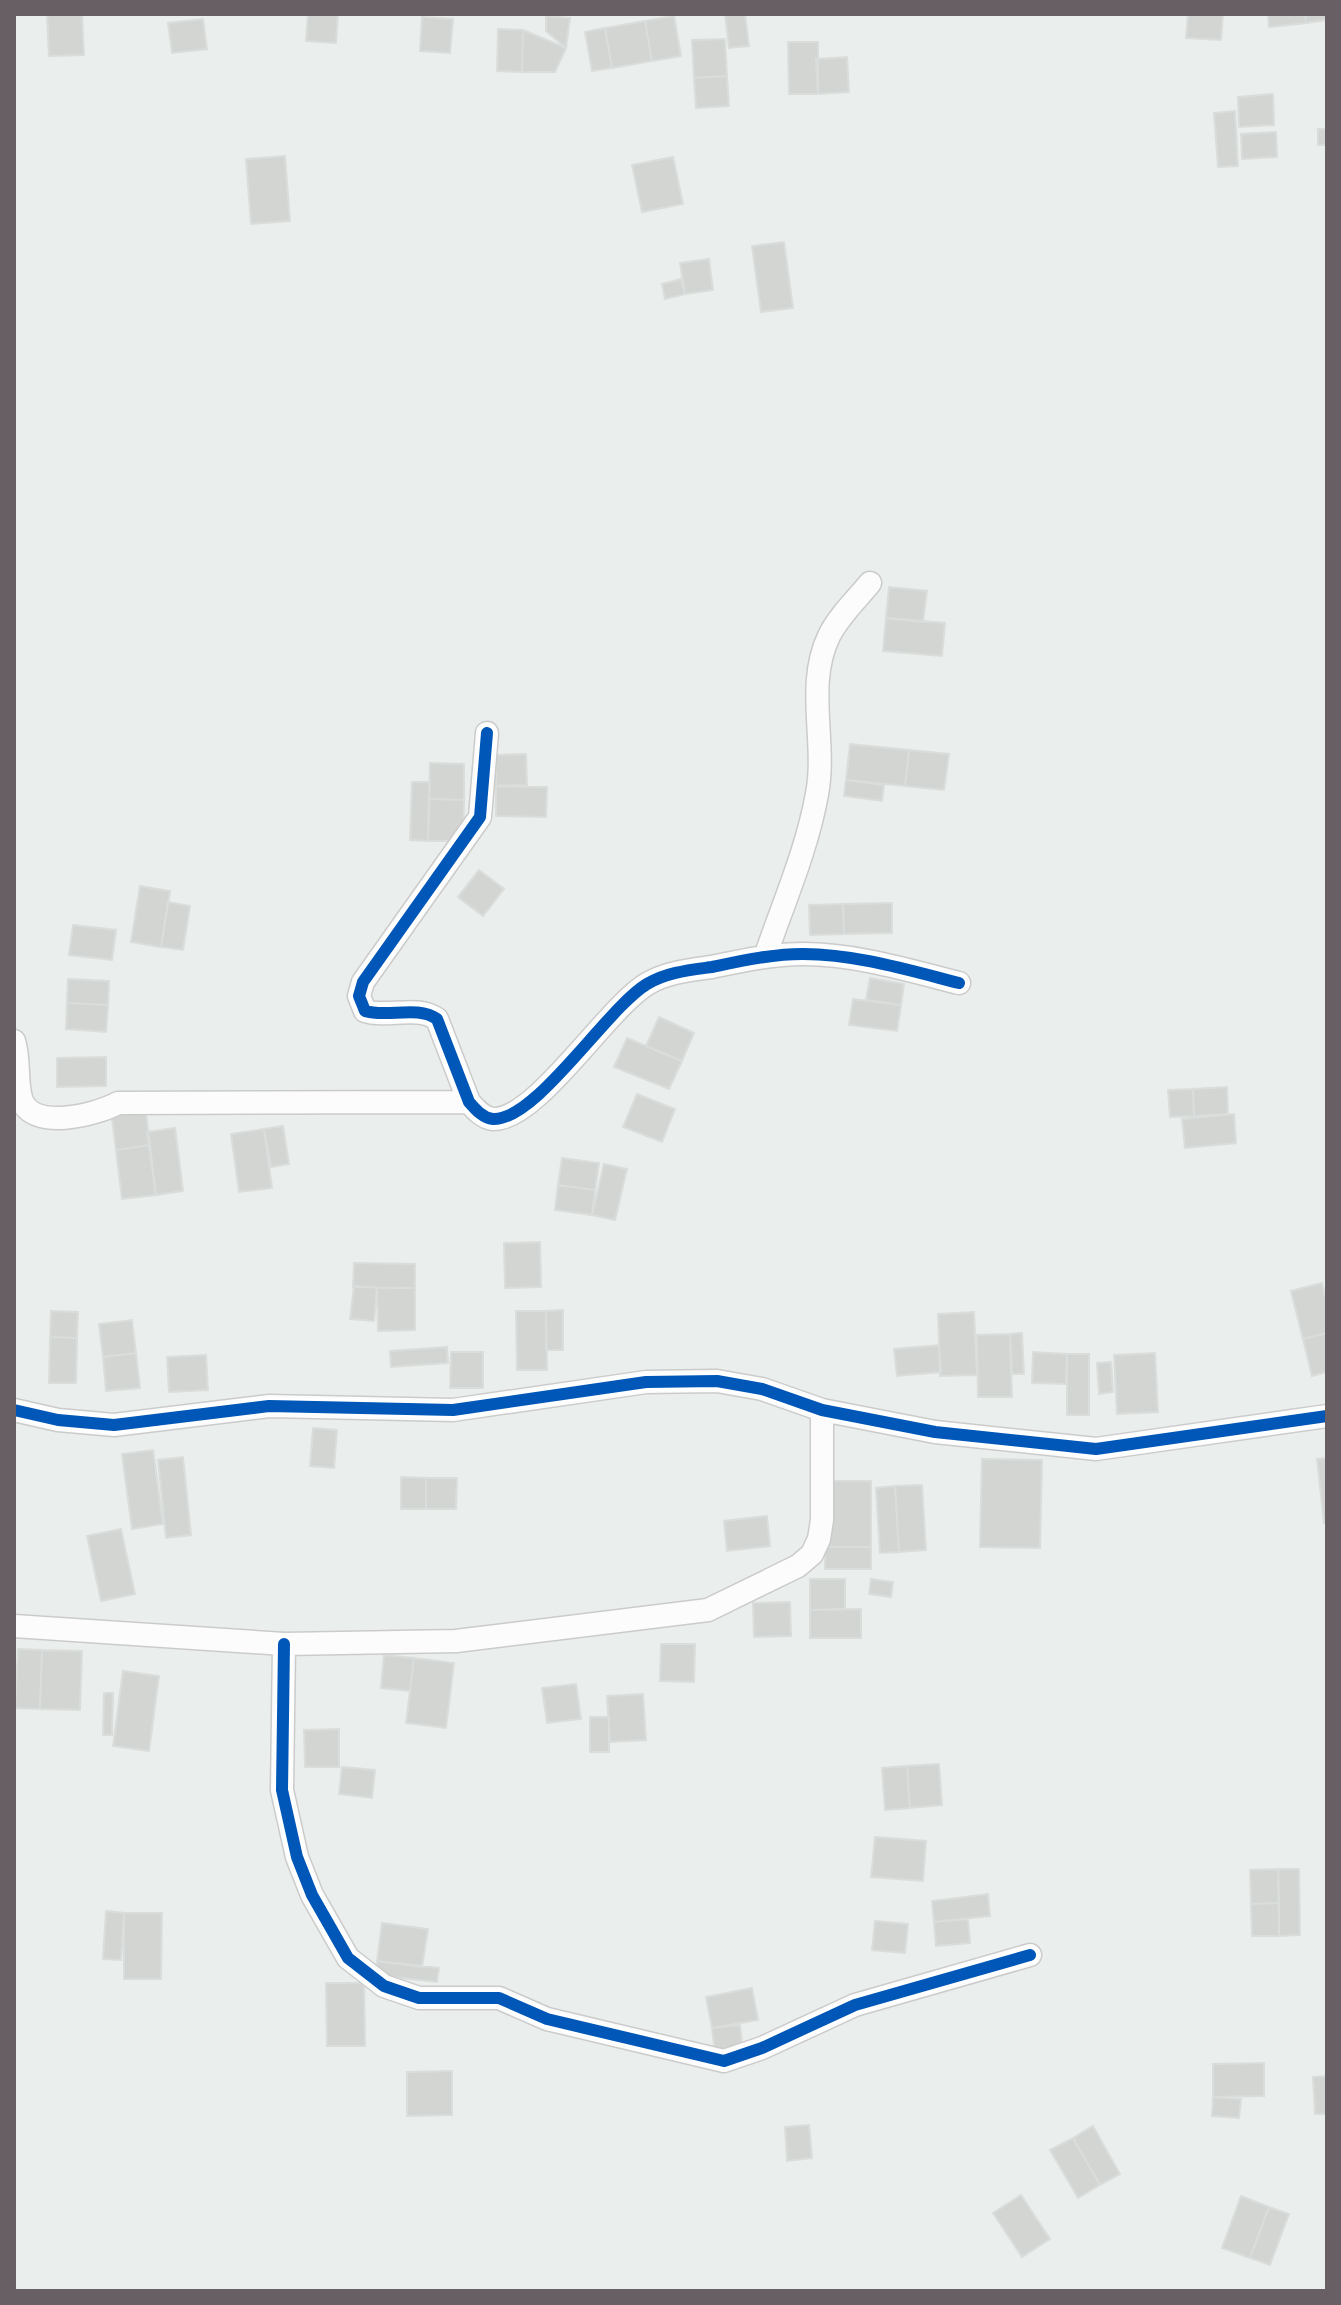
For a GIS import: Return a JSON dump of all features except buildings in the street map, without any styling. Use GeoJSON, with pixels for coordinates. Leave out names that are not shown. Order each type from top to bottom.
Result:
{"type":"FeatureCollection","features":[{"type":"Feature","properties":{"kind":"street"},"geometry":{"type":"LineString","coordinates":[[765,957],[810,825],[818,792],[818,682],[821,657],[839,620],[870,583]]}},
{"type":"Feature","properties":{"kind":"street"},"geometry":{"type":"LineString","coordinates":[[487,733],[480,817],[363,982],[359,996],[365,1011],[373,1014],[419,1013],[437,1019],[469,1102],[479,1113],[491,1119],[517,1112],[646,985],[666,975],[799,954],[832,956],[959,983]]}},
{"type":"Feature","properties":{"kind":"street"},"geometry":{"type":"LineString","coordinates":[[14,1041],[21,1099],[36,1116],[95,1115],[118,1103],[469,1102]]}},
{"type":"Feature","properties":{"kind":"street"},"geometry":{"type":"LineString","coordinates":[[14,1410],[58,1420],[114,1425],[269,1406],[453,1410],[646,1382],[685,1380],[762,1389],[822,1410],[935,1432],[1096,1449],[1327,1416]]}},
{"type":"Feature","properties":{"kind":"street"},"geometry":{"type":"LineString","coordinates":[[14,1626],[284,1644],[456,1641],[689,1615],[723,1604],[798,1566],[812,1554],[819,1539],[822,1520],[822,1410]]}},
{"type":"Feature","properties":{"kind":"street"},"geometry":{"type":"LineString","coordinates":[[284,1644],[282,1790],[297,1857],[312,1895],[348,1958],[384,1986],[419,1998],[499,1998],[547,2019],[724,2061],[762,2048],[855,2005],[1030,1955]]}},
{"type":"Feature","properties":{"kind":"cycle path"},"geometry":{"type":"LineString","coordinates":[[487,733],[480,817],[363,982],[359,996],[365,1011],[411,1012],[437,1019],[469,1102],[486,1117],[493,1119],[510,1115],[530,1102],[631,997],[647,984],[671,974],[757,958],[803,954],[862,960],[959,983]]}},
{"type":"Feature","properties":{"kind":"cycle path"},"geometry":{"type":"LineString","coordinates":[[14,1410],[58,1420],[114,1425],[269,1406],[453,1410],[646,1382],[717,1381],[762,1389],[822,1410],[935,1432],[1096,1449],[1327,1416]]}},
{"type":"Feature","properties":{"kind":"cycle path"},"geometry":{"type":"LineString","coordinates":[[284,1644],[282,1790],[297,1857],[312,1895],[348,1958],[384,1986],[419,1998],[499,1998],[547,2019],[724,2061],[762,2048],[855,2005],[1030,1955]]}}]}
